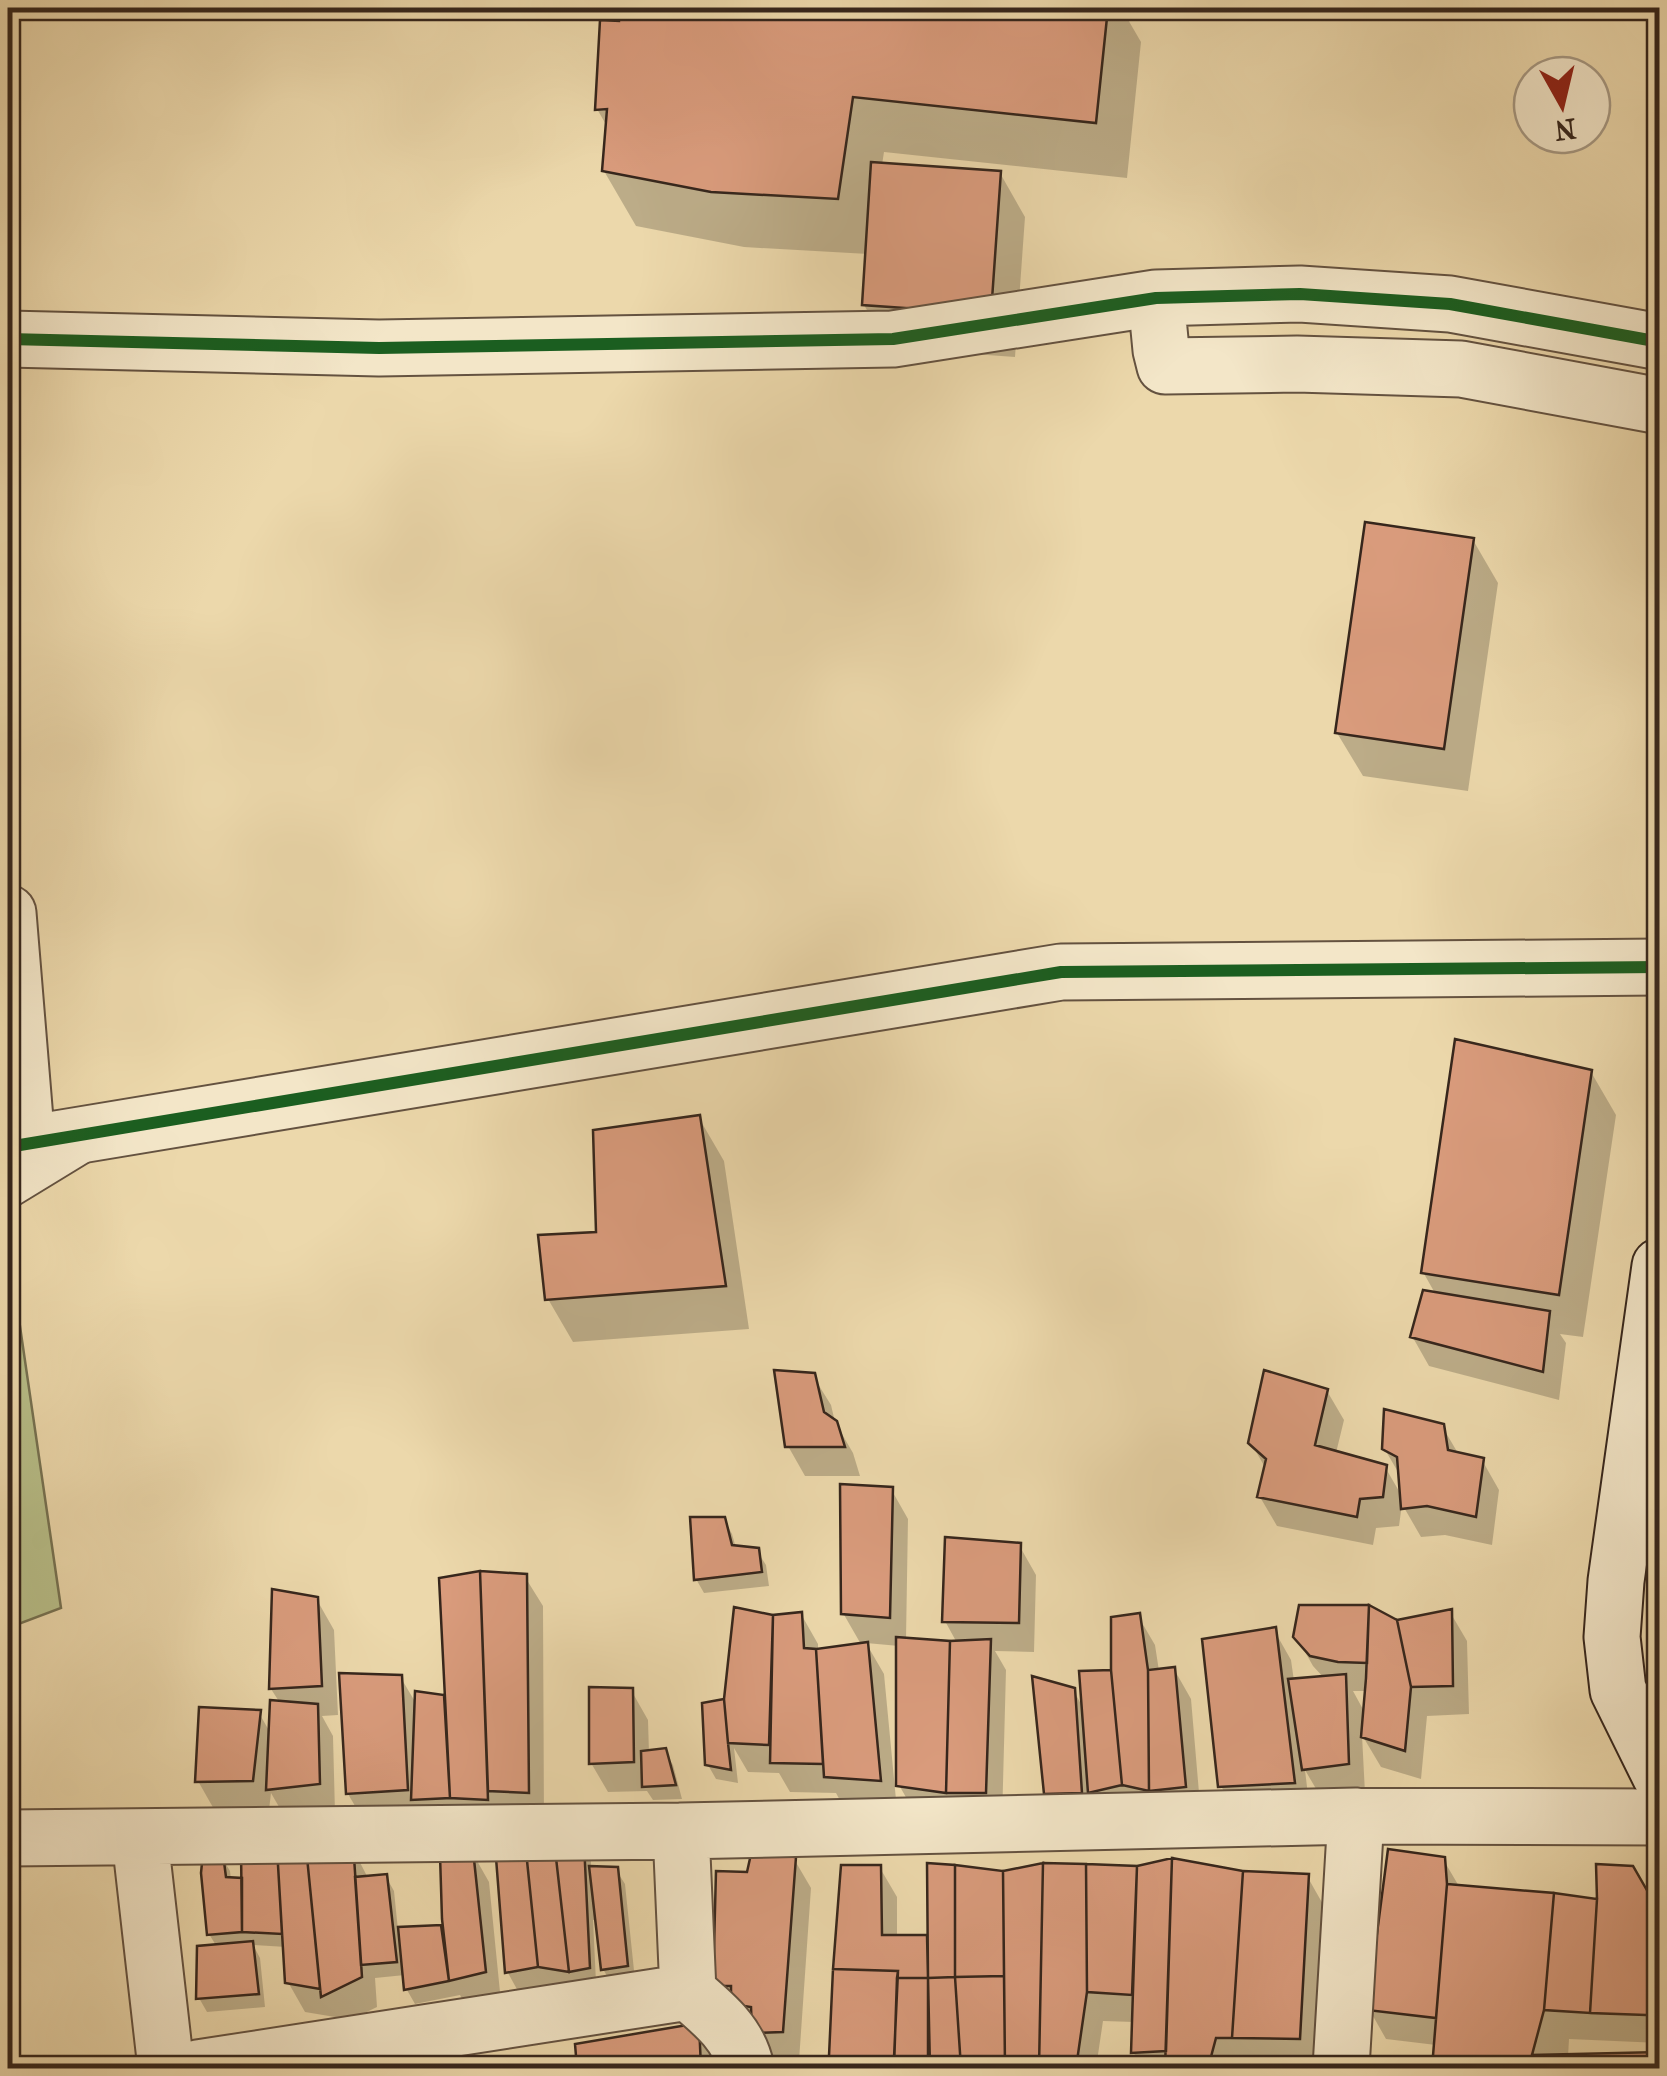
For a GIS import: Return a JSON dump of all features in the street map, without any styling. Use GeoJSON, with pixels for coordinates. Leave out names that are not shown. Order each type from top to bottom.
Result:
{"type":"FeatureCollection","features":[{"type":"Feature","properties":{"kind":"street"},"geometry":{"type":"LineString","coordinates":[[8,339],[379,348],[892,339],[1156,298],[1300,294],[1464,306],[1660,342]]}},
{"type":"Feature","properties":{"kind":"street"},"geometry":{"type":"LineString","coordinates":[[1156,298],[1164,366],[1461,368],[1660,406]]}},
{"type":"Feature","properties":{"kind":"street"},"geometry":{"type":"LineString","coordinates":[[1461,368],[1464,306]]}},
{"type":"Feature","properties":{"kind":"street"},"geometry":{"type":"LineString","coordinates":[[8,913],[14,1161],[106,1132],[1061,972],[1660,966]]}},
{"type":"Feature","properties":{"kind":"street"},"geometry":{"type":"LineString","coordinates":[[1660,1266],[1616,1581],[1612,1637],[1618,1690],[1660,1775]]}},
{"type":"Feature","properties":{"kind":"street"},"geometry":{"type":"LineString","coordinates":[[8,1838],[681,1831],[1356,1816],[1660,1817]]}},
{"type":"Feature","properties":{"kind":"street"},"geometry":{"type":"LineString","coordinates":[[1341,2068],[1356,1816]]}},
{"type":"Feature","properties":{"kind":"street"},"geometry":{"type":"LineString","coordinates":[[681,1831],[688,1992]]}},
{"type":"Feature","properties":{"kind":"street"},"geometry":{"type":"LineString","coordinates":[[140,1838],[166,2068]]}},
{"type":"Feature","properties":{"kind":"street"},"geometry":{"type":"LineString","coordinates":[[198,2068],[688,1992],[720,2018],[742,2050],[746,2068]]}},
{"type":"Feature","properties":{"kind":"green space"},"geometry":{"type":"Polygon","coordinates":[[[8,1244],[61,1608],[8,1628],[8,1244]]]}},
{"type":"Feature","properties":{"kind":"building"},"geometry":{"type":"Polygon","coordinates":[[[620,8],[1108,8],[1096,123],[853,97],[838,199],[711,192],[602,171],[607,109],[595,110],[600,20],[619,21],[620,8]]]}},
{"type":"Feature","properties":{"kind":"building"},"geometry":{"type":"Polygon","coordinates":[[[871,162],[1001,171],[991,314],[862,305],[871,162]]]}},
{"type":"Feature","properties":{"kind":"building"},"geometry":{"type":"Polygon","coordinates":[[[1365,522],[1474,538],[1444,749],[1335,733],[1365,522]]]}},
{"type":"Feature","properties":{"kind":"building"},"geometry":{"type":"Polygon","coordinates":[[[1455,1039],[1592,1070],[1559,1295],[1421,1273],[1455,1039]]]}},
{"type":"Feature","properties":{"kind":"building"},"geometry":{"type":"Polygon","coordinates":[[[700,1115],[726,1286],[545,1300],[538,1235],[596,1232],[593,1130],[700,1115]]]}},
{"type":"Feature","properties":{"kind":"building"},"geometry":{"type":"Polygon","coordinates":[[[1423,1290],[1550,1311],[1543,1372],[1410,1337],[1423,1290]]]}},
{"type":"Feature","properties":{"kind":"building"},"geometry":{"type":"Polygon","coordinates":[[[774,1370],[815,1373],[824,1412],[837,1421],[845,1447],[785,1447],[774,1370]]]}},
{"type":"Feature","properties":{"kind":"building"},"geometry":{"type":"Polygon","coordinates":[[[1264,1370],[1328,1389],[1315,1445],[1387,1465],[1383,1497],[1360,1499],[1357,1517],[1257,1497],[1266,1459],[1248,1443],[1264,1370]]]}},
{"type":"Feature","properties":{"kind":"building"},"geometry":{"type":"Polygon","coordinates":[[[1384,1409],[1444,1424],[1448,1450],[1484,1458],[1476,1517],[1427,1506],[1401,1509],[1397,1457],[1382,1449],[1384,1409]]]}},
{"type":"Feature","properties":{"kind":"building"},"geometry":{"type":"Polygon","coordinates":[[[840,1484],[893,1487],[890,1618],[841,1614],[840,1484]]]}},
{"type":"Feature","properties":{"kind":"building"},"geometry":{"type":"Polygon","coordinates":[[[690,1517],[725,1517],[732,1545],[759,1548],[762,1572],[694,1580],[690,1517]]]}},
{"type":"Feature","properties":{"kind":"building"},"geometry":{"type":"Polygon","coordinates":[[[945,1537],[1021,1543],[1019,1623],[942,1622],[945,1537]]]}},
{"type":"Feature","properties":{"kind":"building"},"geometry":{"type":"Polygon","coordinates":[[[480,1571],[488,1800],[450,1798],[439,1578],[480,1571]]]}},
{"type":"Feature","properties":{"kind":"building"},"geometry":{"type":"Polygon","coordinates":[[[480,1571],[527,1574],[529,1793],[488,1791],[480,1571]]]}},
{"type":"Feature","properties":{"kind":"building"},"geometry":{"type":"Polygon","coordinates":[[[272,1589],[318,1597],[322,1686],[269,1689],[272,1589]]]}},
{"type":"Feature","properties":{"kind":"building"},"geometry":{"type":"Polygon","coordinates":[[[1299,1605],[1369,1605],[1367,1663],[1310,1656],[1293,1637],[1299,1605]]]}},
{"type":"Feature","properties":{"kind":"building"},"geometry":{"type":"Polygon","coordinates":[[[1369,1605],[1397,1620],[1411,1687],[1405,1751],[1361,1737],[1369,1605]]]}},
{"type":"Feature","properties":{"kind":"building"},"geometry":{"type":"Polygon","coordinates":[[[734,1607],[773,1615],[769,1745],[728,1743],[724,1699],[734,1607]]]}},
{"type":"Feature","properties":{"kind":"building"},"geometry":{"type":"Polygon","coordinates":[[[1452,1609],[1453,1686],[1411,1687],[1397,1620],[1452,1609]]]}},
{"type":"Feature","properties":{"kind":"building"},"geometry":{"type":"Polygon","coordinates":[[[802,1612],[804,1648],[816,1649],[823,1764],[770,1763],[773,1615],[802,1612]]]}},
{"type":"Feature","properties":{"kind":"building"},"geometry":{"type":"Polygon","coordinates":[[[1140,1613],[1148,1670],[1149,1791],[1122,1785],[1111,1670],[1111,1617],[1140,1613]]]}},
{"type":"Feature","properties":{"kind":"building"},"geometry":{"type":"Polygon","coordinates":[[[1276,1627],[1295,1783],[1218,1787],[1202,1639],[1276,1627]]]}},
{"type":"Feature","properties":{"kind":"building"},"geometry":{"type":"Polygon","coordinates":[[[896,1637],[950,1641],[946,1793],[896,1786],[896,1637]]]}},
{"type":"Feature","properties":{"kind":"building"},"geometry":{"type":"Polygon","coordinates":[[[991,1639],[986,1793],[946,1793],[950,1641],[991,1639]]]}},
{"type":"Feature","properties":{"kind":"building"},"geometry":{"type":"Polygon","coordinates":[[[868,1642],[881,1781],[824,1777],[816,1649],[868,1642]]]}},
{"type":"Feature","properties":{"kind":"building"},"geometry":{"type":"Polygon","coordinates":[[[1175,1667],[1186,1787],[1149,1791],[1148,1670],[1175,1667]]]}},
{"type":"Feature","properties":{"kind":"building"},"geometry":{"type":"Polygon","coordinates":[[[1111,1670],[1122,1785],[1088,1793],[1079,1671],[1111,1670]]]}},
{"type":"Feature","properties":{"kind":"building"},"geometry":{"type":"Polygon","coordinates":[[[339,1673],[402,1675],[408,1790],[346,1794],[339,1673]]]}},
{"type":"Feature","properties":{"kind":"building"},"geometry":{"type":"Polygon","coordinates":[[[1346,1674],[1349,1764],[1302,1770],[1288,1679],[1346,1674]]]}},
{"type":"Feature","properties":{"kind":"building"},"geometry":{"type":"Polygon","coordinates":[[[1032,1676],[1075,1688],[1082,1793],[1044,1794],[1032,1676]]]}},
{"type":"Feature","properties":{"kind":"building"},"geometry":{"type":"Polygon","coordinates":[[[589,1687],[633,1688],[634,1762],[589,1764],[589,1687]]]}},
{"type":"Feature","properties":{"kind":"building"},"geometry":{"type":"Polygon","coordinates":[[[415,1691],[444,1695],[450,1798],[411,1800],[415,1691]]]}},
{"type":"Feature","properties":{"kind":"building"},"geometry":{"type":"Polygon","coordinates":[[[724,1699],[731,1770],[705,1765],[702,1703],[724,1699]]]}},
{"type":"Feature","properties":{"kind":"building"},"geometry":{"type":"Polygon","coordinates":[[[270,1700],[318,1704],[320,1784],[266,1790],[270,1700]]]}},
{"type":"Feature","properties":{"kind":"building"},"geometry":{"type":"Polygon","coordinates":[[[199,1707],[261,1710],[253,1781],[195,1782],[199,1707]]]}},
{"type":"Feature","properties":{"kind":"building"},"geometry":{"type":"Polygon","coordinates":[[[666,1748],[676,1785],[642,1787],[641,1751],[666,1748]]]}},
{"type":"Feature","properties":{"kind":"building"},"geometry":{"type":"Polygon","coordinates":[[[353,1842],[362,1977],[321,1997],[306,1847],[353,1842]]]}},
{"type":"Feature","properties":{"kind":"building"},"geometry":{"type":"Polygon","coordinates":[[[584,1843],[590,1968],[569,1972],[555,1849],[584,1843]]]}},
{"type":"Feature","properties":{"kind":"building"},"geometry":{"type":"Polygon","coordinates":[[[495,1845],[526,1851],[538,1967],[505,1973],[495,1845]]]}},
{"type":"Feature","properties":{"kind":"building"},"geometry":{"type":"Polygon","coordinates":[[[306,1847],[320,1989],[285,1983],[277,1848],[306,1847]]]}},
{"type":"Feature","properties":{"kind":"building"},"geometry":{"type":"Polygon","coordinates":[[[277,1848],[282,1934],[242,1932],[241,1849],[277,1848]]]}},
{"type":"Feature","properties":{"kind":"building"},"geometry":{"type":"Polygon","coordinates":[[[555,1849],[569,1972],[538,1967],[526,1851],[555,1849]]]}},
{"type":"Feature","properties":{"kind":"building"},"geometry":{"type":"Polygon","coordinates":[[[1388,1849],[1445,1857],[1447,1884],[1436,2018],[1367,2010],[1388,1849]]]}},
{"type":"Feature","properties":{"kind":"building"},"geometry":{"type":"Polygon","coordinates":[[[473,1850],[486,1972],[449,1981],[440,1855],[473,1850]]]}},
{"type":"Feature","properties":{"kind":"building"},"geometry":{"type":"Polygon","coordinates":[[[203,1853],[223,1854],[226,1877],[242,1878],[242,1932],[207,1935],[203,1853]]]}},
{"type":"Feature","properties":{"kind":"building"},"geometry":{"type":"Polygon","coordinates":[[[751,1854],[796,1857],[783,2032],[752,2033],[751,2007],[731,2004],[731,1986],[713,1986],[716,1871],[747,1872],[751,1854]]]}},
{"type":"Feature","properties":{"kind":"building"},"geometry":{"type":"Polygon","coordinates":[[[1172,1858],[1243,1871],[1232,2038],[1216,2038],[1208,2068],[1165,2068],[1172,1858]]]}},
{"type":"Feature","properties":{"kind":"building"},"geometry":{"type":"Polygon","coordinates":[[[1172,1858],[1166,2051],[1131,2053],[1137,1866],[1172,1858]]]}},
{"type":"Feature","properties":{"kind":"building"},"geometry":{"type":"Polygon","coordinates":[[[927,1863],[955,1865],[955,1977],[928,1978],[927,1863]]]}},
{"type":"Feature","properties":{"kind":"building"},"geometry":{"type":"Polygon","coordinates":[[[1043,1863],[1086,1864],[1087,1992],[1076,2068],[1039,2068],[1043,1863]]]}},
{"type":"Feature","properties":{"kind":"building"},"geometry":{"type":"Polygon","coordinates":[[[1043,1863],[1039,2068],[1005,2068],[1003,1871],[1043,1863]]]}},
{"type":"Feature","properties":{"kind":"building"},"geometry":{"type":"Polygon","coordinates":[[[1086,1864],[1137,1866],[1132,1995],[1087,1992],[1086,1864]]]}},
{"type":"Feature","properties":{"kind":"building"},"geometry":{"type":"Polygon","coordinates":[[[1596,1864],[1633,1866],[1660,1913],[1660,2013],[1590,2013],[1596,1864]]]}},
{"type":"Feature","properties":{"kind":"building"},"geometry":{"type":"Polygon","coordinates":[[[841,1865],[881,1865],[882,1935],[927,1935],[928,1978],[897,1978],[898,1971],[833,1969],[841,1865]]]}},
{"type":"Feature","properties":{"kind":"building"},"geometry":{"type":"Polygon","coordinates":[[[955,1865],[1003,1871],[1004,1976],[955,1977],[955,1865]]]}},
{"type":"Feature","properties":{"kind":"building"},"geometry":{"type":"Polygon","coordinates":[[[589,1866],[618,1867],[628,1966],[601,1970],[589,1866]]]}},
{"type":"Feature","properties":{"kind":"building"},"geometry":{"type":"Polygon","coordinates":[[[1243,1871],[1309,1874],[1300,2039],[1232,2038],[1243,1871]]]}},
{"type":"Feature","properties":{"kind":"building"},"geometry":{"type":"Polygon","coordinates":[[[387,1874],[397,1962],[361,1965],[355,1877],[387,1874]]]}},
{"type":"Feature","properties":{"kind":"building"},"geometry":{"type":"Polygon","coordinates":[[[1447,1884],[1554,1893],[1544,2010],[1532,2068],[1432,2068],[1447,1884]]]}},
{"type":"Feature","properties":{"kind":"building"},"geometry":{"type":"Polygon","coordinates":[[[1554,1893],[1597,1899],[1590,2013],[1544,2010],[1554,1893]]]}},
{"type":"Feature","properties":{"kind":"building"},"geometry":{"type":"Polygon","coordinates":[[[441,1925],[449,1981],[404,1990],[398,1927],[441,1925]]]}},
{"type":"Feature","properties":{"kind":"building"},"geometry":{"type":"Polygon","coordinates":[[[253,1941],[259,1994],[196,1999],[197,1946],[253,1941]]]}},
{"type":"Feature","properties":{"kind":"building"},"geometry":{"type":"Polygon","coordinates":[[[833,1969],[898,1971],[894,2058],[829,2056],[833,1969]]]}},
{"type":"Feature","properties":{"kind":"building"},"geometry":{"type":"Polygon","coordinates":[[[1004,1976],[1005,2068],[961,2068],[955,1977],[1004,1976]]]}},
{"type":"Feature","properties":{"kind":"building"},"geometry":{"type":"Polygon","coordinates":[[[955,1977],[961,2068],[930,2068],[928,1978],[955,1977]]]}},
{"type":"Feature","properties":{"kind":"building"},"geometry":{"type":"Polygon","coordinates":[[[897,1978],[928,1978],[928,2068],[894,2068],[897,1978]]]}},
{"type":"Feature","properties":{"kind":"building"},"geometry":{"type":"Polygon","coordinates":[[[699,2023],[701,2068],[577,2068],[575,2044],[699,2023]]]}},
{"type":"Feature","properties":{"kind":"building"},"geometry":{"type":"Polygon","coordinates":[[[1660,2052],[1660,2068],[1532,2068],[1532,2055],[1660,2052]]]}},
{"type":"Feature","properties":{"kind":"cycle path"},"geometry":{"type":"LineString","coordinates":[[8,339],[379,348],[893,339],[1156,298],[1300,294],[1450,304],[1660,342]]}},
{"type":"Feature","properties":{"kind":"cycle path"},"geometry":{"type":"LineString","coordinates":[[8,1147],[1061,972],[1660,967]]}}]}
